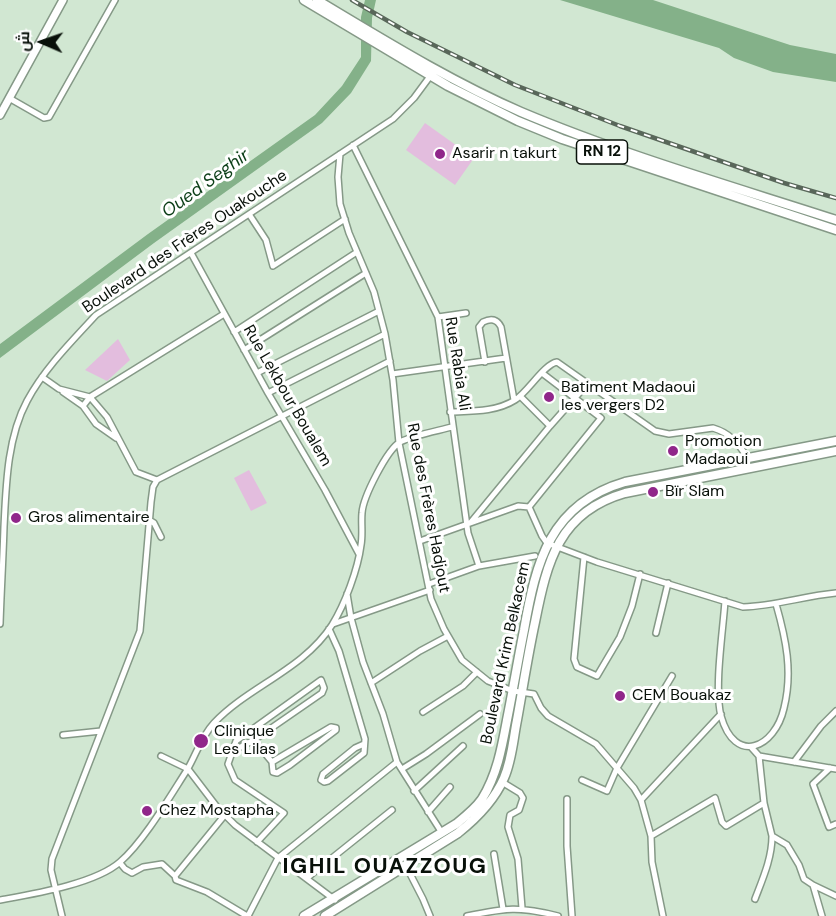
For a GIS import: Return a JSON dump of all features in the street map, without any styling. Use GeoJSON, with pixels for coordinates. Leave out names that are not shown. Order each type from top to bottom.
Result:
{"type":"FeatureCollection","features":[{"type":"Feature","properties":{"kind":"main road","name":"RN 12"},"geometry":{"type":"LineString","coordinates":[[304,0],[355,27],[488,106],[562,139],[836,230]]}},
{"type":"Feature","properties":{"kind":"main road","name":"RN 12"},"geometry":{"type":"LineString","coordinates":[[317,0],[355,27]]}},
{"type":"Feature","properties":{"kind":"main road","name":"RN 12"},"geometry":{"type":"LineString","coordinates":[[433,72],[557,126],[836,220]]}},
{"type":"Feature","properties":{"kind":"main road","name":"Boulevard Krim Belkacem"},"geometry":{"type":"LineString","coordinates":[[325,916],[458,833],[475,820],[498,792],[511,757],[517,691],[534,580],[562,521],[575,507],[606,487],[625,482],[836,441]]}},
{"type":"Feature","properties":{"kind":"main road","name":"Boulevard Krim Belkacem"},"geometry":{"type":"LineString","coordinates":[[552,544],[579,515],[608,498],[836,451]]}},
{"type":"Feature","properties":{"kind":"main road","name":"Boulevard Krim Belkacem"},"geometry":{"type":"LineString","coordinates":[[304,916],[442,833],[471,812],[491,783],[517,691]]}},
{"type":"Feature","properties":{"kind":"street"},"geometry":{"type":"LineString","coordinates":[[0,114],[63,0]]}},
{"type":"Feature","properties":{"kind":"street"},"geometry":{"type":"LineString","coordinates":[[9,98],[44,118],[49,117],[115,0]]}},
{"type":"Feature","properties":{"kind":"street","name":"Boulevard des Frères Ouakouche"},"geometry":{"type":"LineString","coordinates":[[0,624],[7,475],[15,437],[26,402],[42,377],[96,315],[393,119],[414,98],[433,72]]}},
{"type":"Feature","properties":{"kind":"street","name":"Rue Rabia Ali"},"geometry":{"type":"LineString","coordinates":[[353,145],[438,317],[452,427],[468,525],[479,566]]}},
{"type":"Feature","properties":{"kind":"street","name":"Rue des Frères Hadjout"},"geometry":{"type":"LineString","coordinates":[[340,154],[338,177],[340,204],[366,273],[385,334],[392,374],[399,443],[431,598],[462,660],[488,681],[534,694],[548,716],[586,737],[603,751],[634,788],[641,800],[651,836],[652,861],[663,916]]}},
{"type":"Feature","properties":{"kind":"street"},"geometry":{"type":"LineString","coordinates":[[249,214],[266,240],[273,266],[345,219]]}},
{"type":"Feature","properties":{"kind":"street"},"geometry":{"type":"LineString","coordinates":[[234,332],[357,252]]}},
{"type":"Feature","properties":{"kind":"street","name":"Rue Lekbour Boualem"},"geometry":{"type":"LineString","coordinates":[[191,253],[281,416],[326,490],[359,554]]}},
{"type":"Feature","properties":{"kind":"street"},"geometry":{"type":"LineString","coordinates":[[244,350],[366,273]]}},
{"type":"Feature","properties":{"kind":"street"},"geometry":{"type":"LineString","coordinates":[[257,373],[379,311]]}},
{"type":"Feature","properties":{"kind":"street"},"geometry":{"type":"LineString","coordinates":[[438,317],[466,313]]}},
{"type":"Feature","properties":{"kind":"street"},"geometry":{"type":"LineString","coordinates":[[86,401],[224,314]]}},
{"type":"Feature","properties":{"kind":"street"},"geometry":{"type":"LineString","coordinates":[[485,362],[479,330],[481,323],[493,319],[499,323],[517,398],[550,426]]}},
{"type":"Feature","properties":{"kind":"street"},"geometry":{"type":"LineString","coordinates":[[268,393],[385,334]]}},
{"type":"Feature","properties":{"kind":"street"},"geometry":{"type":"LineString","coordinates":[[392,374],[506,358]]}},
{"type":"Feature","properties":{"kind":"street"},"geometry":{"type":"LineString","coordinates":[[62,916],[54,890],[52,859],[140,631],[149,520],[153,487],[157,480],[390,361]]}},
{"type":"Feature","properties":{"kind":"street"},"geometry":{"type":"LineString","coordinates":[[450,412],[495,408],[517,398],[551,363],[556,362],[655,431],[669,434],[713,428],[737,441],[747,457]]}},
{"type":"Feature","properties":{"kind":"street"},"geometry":{"type":"LineString","coordinates":[[529,507],[601,418],[542,373]]}},
{"type":"Feature","properties":{"kind":"street"},"geometry":{"type":"LineString","coordinates":[[42,377],[59,389],[86,401],[107,417],[136,472],[157,480]]}},
{"type":"Feature","properties":{"kind":"street"},"geometry":{"type":"LineString","coordinates":[[468,525],[588,383]]}},
{"type":"Feature","properties":{"kind":"street"},"geometry":{"type":"LineString","coordinates":[[59,389],[86,401]]}},
{"type":"Feature","properties":{"kind":"street"},"geometry":{"type":"LineString","coordinates":[[86,401],[87,411],[96,424],[119,440]]}},
{"type":"Feature","properties":{"kind":"street"},"geometry":{"type":"LineString","coordinates":[[0,900],[54,890],[99,874],[120,862],[150,826],[188,769],[212,725],[318,644],[331,627],[347,593],[359,554],[362,511],[367,493],[380,469],[399,443],[452,427]]}},
{"type":"Feature","properties":{"kind":"street"},"geometry":{"type":"LineString","coordinates":[[420,541],[518,506],[529,507]]}},
{"type":"Feature","properties":{"kind":"street"},"geometry":{"type":"LineString","coordinates":[[529,507],[542,536],[552,544],[584,557],[743,607],[776,604],[813,595],[836,593]]}},
{"type":"Feature","properties":{"kind":"street"},"geometry":{"type":"LineString","coordinates":[[149,520],[161,537]]}},
{"type":"Feature","properties":{"kind":"street"},"geometry":{"type":"LineString","coordinates":[[331,627],[479,566],[535,556]]}},
{"type":"Feature","properties":{"kind":"street"},"geometry":{"type":"LineString","coordinates":[[584,557],[574,659],[577,667],[597,676],[620,637],[632,606],[640,574]]}},
{"type":"Feature","properties":{"kind":"street"},"geometry":{"type":"LineString","coordinates":[[656,633],[668,582]]}},
{"type":"Feature","properties":{"kind":"street"},"geometry":{"type":"LineString","coordinates":[[347,593],[351,618],[397,762],[442,833]]}},
{"type":"Feature","properties":{"kind":"street"},"geometry":{"type":"LineString","coordinates":[[725,601],[720,658],[721,714],[733,740],[743,746],[751,747],[759,745],[773,732],[784,710],[789,681],[787,645],[776,604]]}},
{"type":"Feature","properties":{"kind":"street"},"geometry":{"type":"LineString","coordinates":[[331,627],[365,740],[364,753],[328,781],[321,780],[323,774],[355,748],[364,744]]}},
{"type":"Feature","properties":{"kind":"street"},"geometry":{"type":"LineString","coordinates":[[371,683],[448,636]]}},
{"type":"Feature","properties":{"kind":"street"},"geometry":{"type":"LineString","coordinates":[[423,712],[457,690],[477,672]]}},
{"type":"Feature","properties":{"kind":"street"},"geometry":{"type":"LineString","coordinates":[[582,780],[608,791],[617,768],[672,676]]}},
{"type":"Feature","properties":{"kind":"street"},"geometry":{"type":"LineString","coordinates":[[235,750],[254,740],[322,693],[324,688],[321,680],[236,741],[235,750],[228,764],[235,780],[284,813],[257,842]]}},
{"type":"Feature","properties":{"kind":"street"},"geometry":{"type":"LineString","coordinates":[[794,762],[820,726],[836,711]]}},
{"type":"Feature","properties":{"kind":"street"},"geometry":{"type":"LineString","coordinates":[[402,769],[480,714]]}},
{"type":"Feature","properties":{"kind":"street"},"geometry":{"type":"LineString","coordinates":[[641,800],[721,714]]}},
{"type":"Feature","properties":{"kind":"street"},"geometry":{"type":"LineString","coordinates":[[254,740],[272,762],[273,772],[277,773],[328,737],[336,728],[326,730],[272,762]]}},
{"type":"Feature","properties":{"kind":"street"},"geometry":{"type":"LineString","coordinates":[[63,735],[101,730]]}},
{"type":"Feature","properties":{"kind":"street"},"geometry":{"type":"LineString","coordinates":[[414,791],[463,746]]}},
{"type":"Feature","properties":{"kind":"street"},"geometry":{"type":"LineString","coordinates":[[751,747],[759,756],[764,803],[772,836],[768,865],[755,898]]}},
{"type":"Feature","properties":{"kind":"street"},"geometry":{"type":"LineString","coordinates":[[161,756],[188,769],[224,816],[333,898],[339,907]]}},
{"type":"Feature","properties":{"kind":"street"},"geometry":{"type":"LineString","coordinates":[[759,756],[833,769]]}},
{"type":"Feature","properties":{"kind":"street"},"geometry":{"type":"LineString","coordinates":[[120,862],[132,873],[146,866],[162,864],[175,876],[176,880],[207,892],[247,916],[278,858],[397,762]]}},
{"type":"Feature","properties":{"kind":"street"},"geometry":{"type":"LineString","coordinates":[[833,769],[813,784],[829,827],[836,824]]}},
{"type":"Feature","properties":{"kind":"street"},"geometry":{"type":"LineString","coordinates":[[502,782],[520,793],[523,798],[519,810],[510,815],[508,827],[518,859],[522,908]]}},
{"type":"Feature","properties":{"kind":"street"},"geometry":{"type":"LineString","coordinates":[[428,812],[450,788]]}},
{"type":"Feature","properties":{"kind":"street"},"geometry":{"type":"LineString","coordinates":[[651,836],[715,798],[722,822],[726,826],[764,803]]}},
{"type":"Feature","properties":{"kind":"street"},"geometry":{"type":"LineString","coordinates":[[567,799],[567,846],[572,916]]}},
{"type":"Feature","properties":{"kind":"street"},"geometry":{"type":"LineString","coordinates":[[307,878],[392,810]]}},
{"type":"Feature","properties":{"kind":"street"},"geometry":{"type":"LineString","coordinates":[[175,876],[224,816]]}},
{"type":"Feature","properties":{"kind":"street"},"geometry":{"type":"LineString","coordinates":[[772,836],[787,846],[799,865],[804,879],[836,896]]}},
{"type":"Feature","properties":{"kind":"street"},"geometry":{"type":"LineString","coordinates":[[494,854],[503,909]]}},
{"type":"Feature","properties":{"kind":"street"},"geometry":{"type":"LineString","coordinates":[[400,858],[407,866],[430,916]]}},
{"type":"Feature","properties":{"kind":"street"},"geometry":{"type":"LineString","coordinates":[[813,885],[822,916]]}},
{"type":"Feature","properties":{"kind":"street"},"geometry":{"type":"LineString","coordinates":[[472,916],[503,909],[522,908],[558,916]]}},
{"type":"Feature","properties":{"kind":"shaded area"},"geometry":{"type":"Polygon","coordinates":[[[365,0],[376,0],[372,18],[371,61],[351,93],[322,123],[154,243],[0,358],[0,344],[148,234],[315,115],[342,86],[361,57],[361,17],[365,0]]]}},
{"type":"Feature","properties":{"kind":"shaded area"},"geometry":{"type":"Polygon","coordinates":[[[560,0],[653,0],[790,45],[836,54],[836,82],[773,72],[734,58],[719,48],[560,0]]]}},
{"type":"Feature","properties":{"kind":"shaded area","name":"Asarir n takurt"},"geometry":{"type":"Polygon","coordinates":[[[425,123],[474,158],[455,185],[406,150],[425,123]]]}},
{"type":"Feature","properties":{"kind":"shaded area"},"geometry":{"type":"Polygon","coordinates":[[[118,339],[130,360],[107,381],[85,370],[118,339]]]}},
{"type":"Feature","properties":{"kind":"shaded area"},"geometry":{"type":"Polygon","coordinates":[[[249,470],[267,503],[251,511],[234,478],[249,470]]]}},
{"type":"Feature","properties":{"kind":"railway"},"geometry":{"type":"LineString","coordinates":[[352,0],[407,32],[515,85],[620,126],[784,183],[836,198]]}},
{"type":"Feature","properties":{"kind":"place","name":"Asarir n takurt"},"geometry":{"type":"Point","coordinates":[440,154]}},
{"type":"Feature","properties":{"kind":"place","name":"Batiment Madaoui les vergers D2"},"geometry":{"type":"Point","coordinates":[549,397]}},
{"type":"Feature","properties":{"kind":"place","name":"Promotion Madaoui"},"geometry":{"type":"Point","coordinates":[673,451]}},
{"type":"Feature","properties":{"kind":"place","name":"Bïr Slam"},"geometry":{"type":"Point","coordinates":[653,492]}},
{"type":"Feature","properties":{"kind":"place","name":"Gros alimentaire"},"geometry":{"type":"Point","coordinates":[16,518]}},
{"type":"Feature","properties":{"kind":"place","name":"CEM Bouakaz"},"geometry":{"type":"Point","coordinates":[620,696]}},
{"type":"Feature","properties":{"kind":"place","name":"Clinique Les Lilas"},"geometry":{"type":"Point","coordinates":[201,741]}},
{"type":"Feature","properties":{"kind":"place","name":"Chez Mostapha"},"geometry":{"type":"Point","coordinates":[147,811]}},
{"type":"Feature","properties":{"kind":"district","name":"IGHIL OUAZZOUG"},"geometry":{"type":"Point","coordinates":[385,867]}},
{"type":"Feature","properties":{"kind":"water label","name":"Oued Seghir"},"geometry":{"type":"Point","coordinates":[206,184]}}]}
